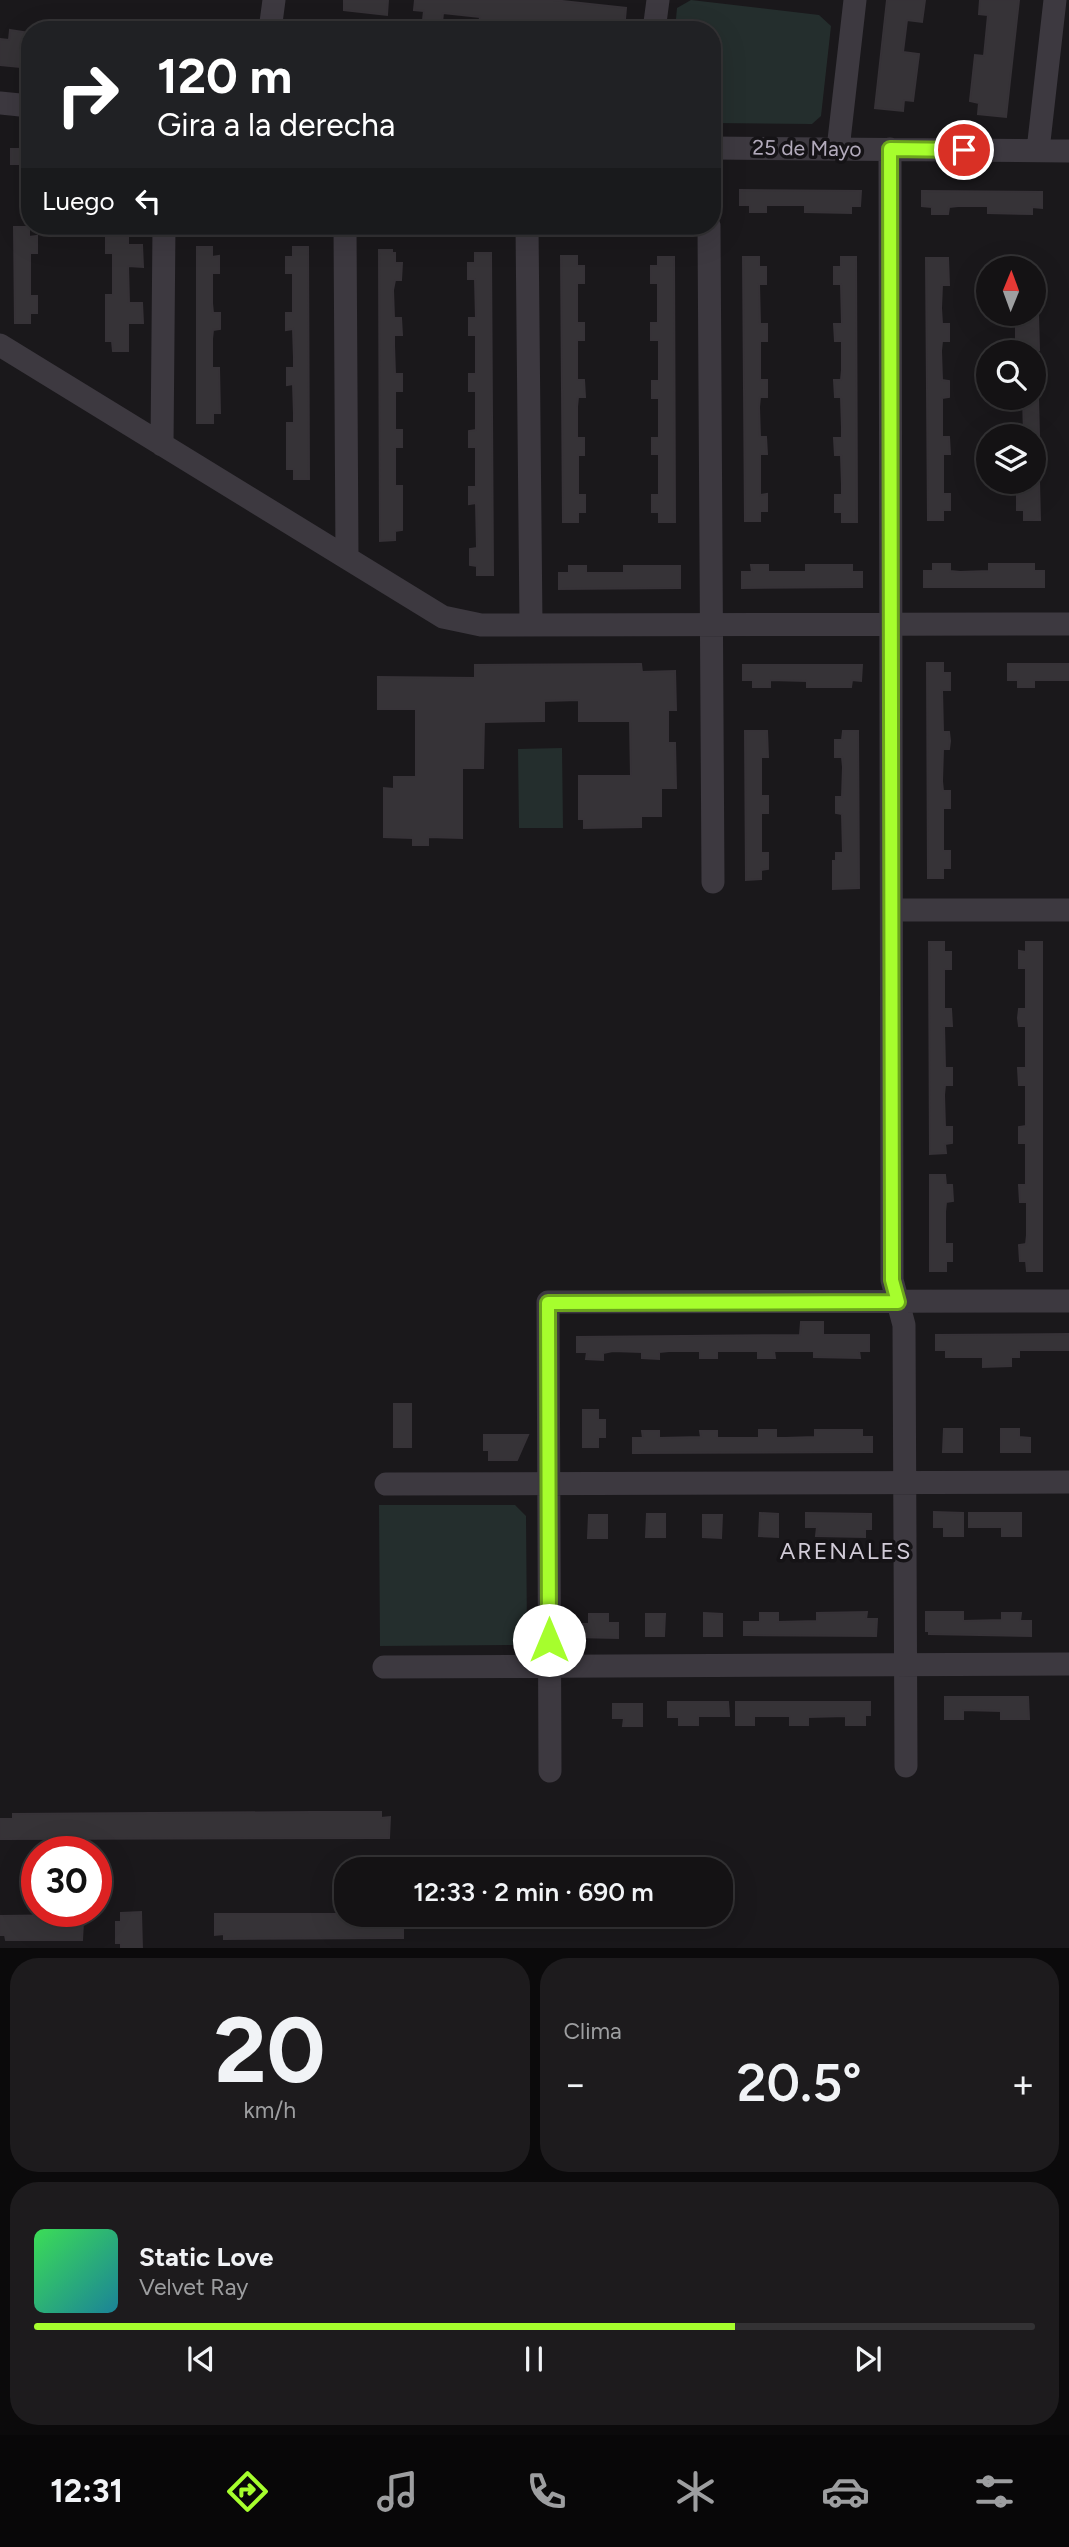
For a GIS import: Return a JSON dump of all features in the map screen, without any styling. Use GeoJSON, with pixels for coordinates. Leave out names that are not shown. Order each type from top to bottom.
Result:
{"type":"FeatureCollection","features":[{"type":"Feature","properties":{"kind":"street"},"geometry":{"type":"LineString","coordinates":[[272,21],[274,0]]}},
{"type":"Feature","properties":{"kind":"street"},"geometry":{"type":"LineString","coordinates":[[655,21],[657,0]]}},
{"type":"Feature","properties":{"kind":"street"},"geometry":{"type":"LineString","coordinates":[[838,149],[855,0]]}},
{"type":"Feature","properties":{"kind":"street"},"geometry":{"type":"LineString","coordinates":[[1038,150],[1055,0]]}},
{"type":"Feature","properties":{"kind":"street"},"geometry":{"type":"LineString","coordinates":[[0,103],[21,105]]}},
{"type":"Feature","properties":{"kind":"street","name":"25 de Mayo"},"geometry":{"type":"LineString","coordinates":[[721,148],[1069,151]]}},
{"type":"Feature","properties":{"kind":"street"},"geometry":{"type":"LineString","coordinates":[[890,149],[892,1280],[904,1325],[906,1766]]}},
{"type":"Feature","properties":{"kind":"street"},"geometry":{"type":"LineString","coordinates":[[162,445],[163,235]]}},
{"type":"Feature","properties":{"kind":"street"},"geometry":{"type":"LineString","coordinates":[[345,235],[347,558]]}},
{"type":"Feature","properties":{"kind":"street"},"geometry":{"type":"LineString","coordinates":[[527,235],[531,625]]}},
{"type":"Feature","properties":{"kind":"street"},"geometry":{"type":"LineString","coordinates":[[709,235],[713,882]]}},
{"type":"Feature","properties":{"kind":"street"},"geometry":{"type":"LineString","coordinates":[[0,345],[446,618],[481,625],[1069,624]]}},
{"type":"Feature","properties":{"kind":"street"},"geometry":{"type":"LineString","coordinates":[[892,910],[1069,909]]}},
{"type":"Feature","properties":{"kind":"street"},"geometry":{"type":"LineString","coordinates":[[550,1771],[548,1303],[1069,1301]]}},
{"type":"Feature","properties":{"kind":"street"},"geometry":{"type":"LineString","coordinates":[[386,1485],[1069,1482]]}},
{"type":"Feature","properties":{"kind":"street"},"geometry":{"type":"LineString","coordinates":[[384,1667],[1069,1664]]}},
{"type":"Feature","properties":{"kind":"shaded area"},"geometry":{"type":"Polygon","coordinates":[[[691,0],[819,15],[831,26],[821,116],[812,124],[721,123],[721,21],[676,21],[677,8],[691,0]]]}},
{"type":"Feature","properties":{"kind":"shaded area"},"geometry":{"type":"Polygon","coordinates":[[[562,748],[563,828],[519,828],[518,749],[562,748]]]}},
{"type":"Feature","properties":{"kind":"shaded area"},"geometry":{"type":"Polygon","coordinates":[[[379,1505],[515,1505],[526,1516],[527,1633],[515,1645],[380,1646],[379,1505]]]}},
{"type":"Feature","properties":{"kind":"building"},"geometry":{"type":"Polygon","coordinates":[[[344,0],[388,0],[387,15],[344,10],[344,0]]]}},
{"type":"Feature","properties":{"kind":"building"},"geometry":{"type":"Polygon","coordinates":[[[415,0],[553,0],[626,8],[625,21],[480,21],[480,17],[443,13],[442,21],[429,21],[423,20],[424,11],[414,10],[415,0]]]}},
{"type":"Feature","properties":{"kind":"building"},"geometry":{"type":"Polygon","coordinates":[[[887,0],[925,0],[922,22],[907,20],[903,52],[919,54],[913,101],[904,100],[903,111],[875,108],[887,0]]]}},
{"type":"Feature","properties":{"kind":"building"},"geometry":{"type":"Polygon","coordinates":[[[980,0],[1019,0],[1006,117],[978,114],[979,103],[970,101],[975,55],[984,56],[988,15],[979,14],[980,0]]]}},
{"type":"Feature","properties":{"kind":"building"},"geometry":{"type":"Polygon","coordinates":[[[10,30],[21,32],[21,67],[0,65],[0,39],[9,40],[10,30]]]}},
{"type":"Feature","properties":{"kind":"building"},"geometry":{"type":"Polygon","coordinates":[[[11,149],[21,149],[21,164],[11,164],[11,149]]]}},
{"type":"Feature","properties":{"kind":"building"},"geometry":{"type":"Polygon","coordinates":[[[740,190],[861,191],[860,206],[851,206],[851,213],[805,212],[805,205],[766,205],[766,212],[750,212],[750,205],[740,205],[740,190]]]}},
{"type":"Feature","properties":{"kind":"building"},"geometry":{"type":"Polygon","coordinates":[[[922,191],[1042,192],[1042,208],[1032,207],[1032,214],[988,213],[988,206],[958,206],[949,207],[948,214],[932,214],[932,207],[922,206],[922,191]]]}},
{"type":"Feature","properties":{"kind":"building"},"geometry":{"type":"Polygon","coordinates":[[[14,227],[21,227],[21,235],[37,236],[37,253],[30,253],[30,296],[37,296],[37,313],[30,313],[30,323],[15,323],[14,227]]]}},
{"type":"Feature","properties":{"kind":"building"},"geometry":{"type":"Polygon","coordinates":[[[128,235],[128,245],[142,245],[143,267],[128,266],[129,303],[142,303],[143,323],[128,323],[128,351],[113,351],[112,341],[106,341],[106,295],[113,295],[113,253],[106,253],[106,236],[128,235]]]}},
{"type":"Feature","properties":{"kind":"building"},"geometry":{"type":"Polygon","coordinates":[[[197,247],[212,247],[212,257],[219,256],[219,273],[212,273],[213,313],[220,313],[220,329],[213,330],[212,368],[219,368],[220,413],[213,413],[213,423],[197,423],[197,247]]]}},
{"type":"Feature","properties":{"kind":"building"},"geometry":{"type":"Polygon","coordinates":[[[293,247],[308,247],[309,479],[294,479],[294,469],[287,469],[287,423],[294,423],[294,414],[293,384],[287,385],[287,368],[294,368],[294,358],[293,329],[286,330],[286,313],[293,313],[293,273],[286,273],[286,257],[293,257],[293,247]]]}},
{"type":"Feature","properties":{"kind":"building"},"geometry":{"type":"Polygon","coordinates":[[[379,250],[392,250],[392,253],[395,253],[395,263],[402,263],[401,280],[395,280],[393,290],[394,318],[401,318],[402,335],[394,335],[394,345],[395,374],[402,374],[402,391],[395,391],[395,430],[402,430],[402,447],[395,447],[395,486],[402,486],[402,530],[395,531],[395,540],[380,541],[379,250]]]}},
{"type":"Feature","properties":{"kind":"building"},"geometry":{"type":"Polygon","coordinates":[[[475,253],[491,253],[493,575],[477,575],[477,566],[470,565],[470,549],[477,548],[476,503],[469,504],[469,487],[476,487],[476,447],[469,447],[469,431],[476,430],[476,391],[469,391],[469,374],[476,374],[476,335],[469,335],[469,318],[476,318],[475,279],[468,279],[468,263],[475,263],[475,253]]]}},
{"type":"Feature","properties":{"kind":"building"},"geometry":{"type":"Polygon","coordinates":[[[561,256],[577,256],[577,266],[584,266],[584,283],[577,283],[577,323],[584,323],[584,340],[577,340],[577,380],[584,380],[585,397],[578,397],[577,438],[584,438],[584,455],[578,455],[578,495],[585,495],[585,512],[578,512],[578,522],[563,522],[561,256]]]}},
{"type":"Feature","properties":{"kind":"building"},"geometry":{"type":"Polygon","coordinates":[[[658,257],[674,257],[675,522],[659,522],[659,512],[652,512],[652,495],[659,495],[659,454],[652,454],[652,438],[659,438],[659,398],[652,398],[652,381],[659,381],[659,340],[651,340],[651,323],[658,323],[658,283],[651,283],[651,266],[658,266],[658,257]]]}},
{"type":"Feature","properties":{"kind":"building"},"geometry":{"type":"Polygon","coordinates":[[[743,257],[759,257],[759,267],[766,267],[766,284],[759,284],[760,324],[767,324],[767,341],[760,341],[760,380],[767,380],[767,397],[760,397],[759,407],[760,437],[766,437],[767,454],[760,454],[760,495],[767,494],[767,511],[760,511],[760,521],[745,521],[743,257]]]}},
{"type":"Feature","properties":{"kind":"building"},"geometry":{"type":"Polygon","coordinates":[[[841,257],[856,257],[857,522],[842,522],[842,512],[835,512],[835,495],[842,495],[842,485],[841,455],[835,455],[834,438],[842,438],[842,428],[841,397],[835,397],[834,380],[841,380],[842,341],[835,341],[834,324],[842,324],[841,284],[834,284],[834,267],[841,267],[841,257]]]}},
{"type":"Feature","properties":{"kind":"building"},"geometry":{"type":"Polygon","coordinates":[[[926,258],[948,258],[949,285],[942,285],[941,308],[942,324],[949,324],[949,341],[942,341],[941,351],[942,380],[949,381],[949,397],[942,398],[942,437],[949,437],[950,454],[943,454],[943,494],[950,494],[950,510],[943,510],[943,520],[928,520],[926,258]]]}},
{"type":"Feature","properties":{"kind":"building"},"geometry":{"type":"Polygon","coordinates":[[[1016,326],[1038,326],[1039,340],[1016,340],[1016,326]]]}},
{"type":"Feature","properties":{"kind":"building"},"geometry":{"type":"Polygon","coordinates":[[[1023,410],[1038,410],[1039,424],[1024,424],[1023,410]]]}},
{"type":"Feature","properties":{"kind":"building"},"geometry":{"type":"Polygon","coordinates":[[[1017,494],[1039,494],[1040,520],[1024,520],[1024,510],[1017,510],[1017,494]]]}},
{"type":"Feature","properties":{"kind":"building"},"geometry":{"type":"Polygon","coordinates":[[[933,564],[950,564],[950,571],[960,572],[989,571],[989,564],[1034,564],[1034,571],[1044,571],[1044,587],[924,587],[924,571],[933,571],[933,564]]]}},
{"type":"Feature","properties":{"kind":"building"},"geometry":{"type":"Polygon","coordinates":[[[751,565],[768,565],[768,572],[806,572],[806,565],[852,565],[852,572],[862,572],[862,587],[742,588],[742,572],[752,572],[751,565]]]}},
{"type":"Feature","properties":{"kind":"building"},"geometry":{"type":"Polygon","coordinates":[[[569,566],[586,566],[586,573],[624,573],[624,566],[680,566],[680,588],[559,589],[559,573],[569,573],[569,566]]]}},
{"type":"Feature","properties":{"kind":"building"},"geometry":{"type":"Polygon","coordinates":[[[927,663],[943,663],[943,673],[950,673],[950,690],[942,690],[943,732],[949,732],[950,741],[949,749],[943,749],[943,791],[950,791],[950,808],[943,808],[943,851],[950,851],[950,868],[943,868],[943,878],[928,878],[927,663]]]}},
{"type":"Feature","properties":{"kind":"building"},"geometry":{"type":"Polygon","coordinates":[[[641,664],[642,672],[675,671],[676,710],[668,710],[668,743],[675,743],[676,788],[661,788],[661,816],[641,816],[641,827],[584,828],[584,819],[579,819],[579,776],[631,776],[630,721],[579,721],[579,700],[544,701],[544,721],[484,722],[483,768],[462,768],[462,838],[428,837],[428,845],[413,845],[413,838],[384,837],[384,788],[394,789],[394,777],[416,777],[416,709],[378,709],[378,677],[475,678],[475,665],[641,664]]]}},
{"type":"Feature","properties":{"kind":"building"},"geometry":{"type":"Polygon","coordinates":[[[1008,664],[1069,664],[1069,680],[1034,680],[1034,687],[1018,687],[1018,680],[1008,680],[1008,664]]]}},
{"type":"Feature","properties":{"kind":"building"},"geometry":{"type":"Polygon","coordinates":[[[743,665],[862,665],[861,681],[852,680],[851,687],[807,687],[807,681],[770,680],[770,687],[753,687],[753,680],[743,680],[743,665]]]}},
{"type":"Feature","properties":{"kind":"building"},"geometry":{"type":"Polygon","coordinates":[[[745,731],[767,731],[768,757],[761,757],[761,796],[768,796],[768,813],[761,813],[761,853],[768,853],[768,869],[761,870],[761,879],[746,880],[745,731]]]}},
{"type":"Feature","properties":{"kind":"building"},"geometry":{"type":"Polygon","coordinates":[[[843,731],[858,731],[859,888],[833,889],[833,861],[836,861],[836,853],[843,853],[842,814],[836,813],[836,797],[842,797],[843,767],[842,757],[835,757],[835,740],[842,740],[843,731]]]}},
{"type":"Feature","properties":{"kind":"building"},"geometry":{"type":"Polygon","coordinates":[[[929,942],[944,942],[944,952],[951,952],[951,969],[944,969],[944,1009],[951,1009],[952,1026],[944,1026],[945,1068],[952,1068],[952,1085],[945,1085],[944,1095],[945,1127],[952,1127],[952,1143],[945,1144],[946,1153],[930,1154],[929,942]]]}},
{"type":"Feature","properties":{"kind":"building"},"geometry":{"type":"Polygon","coordinates":[[[1026,942],[1042,942],[1042,1271],[1027,1271],[1026,1261],[1020,1261],[1019,1245],[1026,1244],[1027,1235],[1027,1202],[1020,1202],[1019,1185],[1026,1185],[1026,1143],[1019,1143],[1019,1127],[1026,1126],[1026,1085],[1019,1085],[1018,1068],[1026,1068],[1026,1026],[1019,1026],[1018,1018],[1019,1009],[1026,1009],[1026,968],[1019,968],[1019,951],[1026,952],[1026,942]]]}},
{"type":"Feature","properties":{"kind":"building"},"geometry":{"type":"Polygon","coordinates":[[[930,1175],[945,1175],[946,1185],[952,1185],[953,1201],[946,1202],[945,1244],[952,1244],[952,1261],[946,1261],[946,1271],[930,1271],[930,1175]]]}},
{"type":"Feature","properties":{"kind":"building"},"geometry":{"type":"Polygon","coordinates":[[[801,1322],[823,1322],[823,1335],[869,1335],[869,1351],[859,1351],[860,1358],[814,1357],[814,1351],[774,1351],[775,1358],[758,1358],[758,1351],[717,1351],[717,1358],[700,1358],[700,1351],[669,1351],[659,1352],[659,1359],[642,1358],[642,1352],[613,1351],[603,1353],[603,1360],[586,1359],[587,1352],[577,1352],[577,1337],[800,1335],[801,1322]]]}},
{"type":"Feature","properties":{"kind":"building"},"geometry":{"type":"Polygon","coordinates":[[[1069,1334],[1069,1350],[1019,1350],[1019,1357],[1011,1357],[1011,1366],[983,1367],[983,1357],[946,1357],[946,1350],[936,1350],[936,1335],[1069,1334]]]}},
{"type":"Feature","properties":{"kind":"building"},"geometry":{"type":"Polygon","coordinates":[[[394,1404],[411,1404],[411,1447],[394,1447],[394,1404]]]}},
{"type":"Feature","properties":{"kind":"building"},"geometry":{"type":"Polygon","coordinates":[[[583,1410],[598,1410],[598,1420],[605,1420],[605,1437],[598,1437],[598,1447],[583,1447],[583,1410]]]}},
{"type":"Feature","properties":{"kind":"building"},"geometry":{"type":"Polygon","coordinates":[[[944,1429],[962,1429],[962,1452],[943,1452],[944,1429]]]}},
{"type":"Feature","properties":{"kind":"building"},"geometry":{"type":"Polygon","coordinates":[[[1001,1429],[1019,1429],[1019,1437],[1030,1438],[1030,1452],[1001,1452],[1001,1429]]]}},
{"type":"Feature","properties":{"kind":"building"},"geometry":{"type":"Polygon","coordinates":[[[759,1430],[776,1430],[776,1438],[785,1438],[815,1437],[815,1430],[862,1430],[862,1437],[872,1437],[872,1452],[633,1453],[633,1438],[643,1438],[642,1431],[659,1431],[659,1438],[701,1437],[700,1431],[717,1431],[717,1438],[759,1438],[759,1430]]]}},
{"type":"Feature","properties":{"kind":"building"},"geometry":{"type":"Polygon","coordinates":[[[484,1435],[528,1435],[517,1460],[489,1460],[489,1450],[484,1450],[484,1435]]]}},
{"type":"Feature","properties":{"kind":"building"},"geometry":{"type":"Polygon","coordinates":[[[934,1512],[963,1513],[963,1536],[944,1536],[944,1527],[934,1527],[934,1512]]]}},
{"type":"Feature","properties":{"kind":"building"},"geometry":{"type":"Polygon","coordinates":[[[760,1513],[778,1514],[778,1537],[759,1536],[760,1513]]]}},
{"type":"Feature","properties":{"kind":"building"},"geometry":{"type":"Polygon","coordinates":[[[806,1513],[871,1514],[871,1529],[865,1529],[865,1537],[816,1536],[817,1527],[806,1527],[806,1513]]]}},
{"type":"Feature","properties":{"kind":"building"},"geometry":{"type":"Polygon","coordinates":[[[969,1513],[1021,1513],[1021,1536],[1002,1536],[1002,1527],[969,1527],[969,1513]]]}},
{"type":"Feature","properties":{"kind":"building"},"geometry":{"type":"Polygon","coordinates":[[[647,1514],[665,1514],[665,1537],[646,1537],[647,1514]]]}},
{"type":"Feature","properties":{"kind":"building"},"geometry":{"type":"Polygon","coordinates":[[[589,1515],[607,1515],[607,1538],[588,1538],[589,1515]]]}},
{"type":"Feature","properties":{"kind":"building"},"geometry":{"type":"Polygon","coordinates":[[[703,1515],[722,1515],[721,1538],[703,1537],[703,1515]]]}},
{"type":"Feature","properties":{"kind":"building"},"geometry":{"type":"Polygon","coordinates":[[[867,1612],[866,1619],[877,1619],[876,1636],[744,1635],[744,1622],[760,1622],[760,1613],[778,1613],[778,1622],[817,1621],[817,1613],[867,1612]]]}},
{"type":"Feature","properties":{"kind":"building"},"geometry":{"type":"Polygon","coordinates":[[[926,1612],[963,1612],[963,1621],[1002,1620],[1002,1613],[1021,1613],[1020,1621],[1031,1621],[1031,1636],[929,1634],[929,1631],[926,1631],[926,1612]]]}},
{"type":"Feature","properties":{"kind":"building"},"geometry":{"type":"Polygon","coordinates":[[[704,1613],[722,1614],[722,1636],[704,1636],[704,1613]]]}},
{"type":"Feature","properties":{"kind":"building"},"geometry":{"type":"Polygon","coordinates":[[[589,1614],[608,1614],[608,1623],[618,1623],[618,1638],[574,1637],[574,1624],[589,1624],[589,1614]]]}},
{"type":"Feature","properties":{"kind":"building"},"geometry":{"type":"Polygon","coordinates":[[[646,1614],[665,1614],[664,1636],[646,1636],[646,1614]]]}},
{"type":"Feature","properties":{"kind":"building"},"geometry":{"type":"Polygon","coordinates":[[[945,1697],[1028,1697],[1029,1719],[1001,1719],[1001,1711],[963,1710],[963,1719],[945,1719],[945,1697]]]}},
{"type":"Feature","properties":{"kind":"building"},"geometry":{"type":"Polygon","coordinates":[[[668,1702],[728,1702],[729,1716],[698,1716],[698,1725],[679,1725],[679,1717],[668,1717],[668,1702]]]}},
{"type":"Feature","properties":{"kind":"building"},"geometry":{"type":"Polygon","coordinates":[[[736,1702],[870,1702],[870,1715],[865,1715],[865,1725],[846,1725],[846,1716],[808,1717],[808,1725],[790,1725],[790,1716],[754,1716],[754,1725],[736,1725],[736,1702]]]}},
{"type":"Feature","properties":{"kind":"building"},"geometry":{"type":"Polygon","coordinates":[[[613,1704],[642,1704],[642,1726],[623,1726],[624,1718],[613,1718],[613,1704]]]}},
{"type":"Feature","properties":{"kind":"building"},"geometry":{"type":"Polygon","coordinates":[[[381,1812],[381,1818],[390,1817],[389,1838],[112,1839],[112,1836],[21,1836],[21,1839],[0,1839],[0,1819],[13,1819],[13,1814],[381,1812]]]}},
{"type":"Feature","properties":{"kind":"building"},"geometry":{"type":"Polygon","coordinates":[[[141,1912],[142,1948],[121,1948],[121,1943],[116,1943],[116,1922],[121,1922],[121,1913],[141,1912]]]}},
{"type":"Feature","properties":{"kind":"building"},"geometry":{"type":"Polygon","coordinates":[[[215,1914],[334,1914],[334,1927],[403,1927],[403,1938],[224,1939],[224,1934],[215,1935],[215,1914]]]}},
{"type":"Feature","properties":{"kind":"building"},"geometry":{"type":"Polygon","coordinates":[[[0,1916],[21,1916],[21,1927],[83,1927],[82,1940],[6,1940],[5,1935],[0,1935],[0,1916]]]}},
{"type":"Feature","properties":{"kind":"district","name":"ARENALES"},"geometry":{"type":"Point","coordinates":[846,1551]}},
{"type":"Feature","properties":{"kind":"route"},"geometry":{"type":"LineString","coordinates":[[549,1640],[548,1303],[898,1302],[892,1280],[890,149],[964,150]]}}]}
